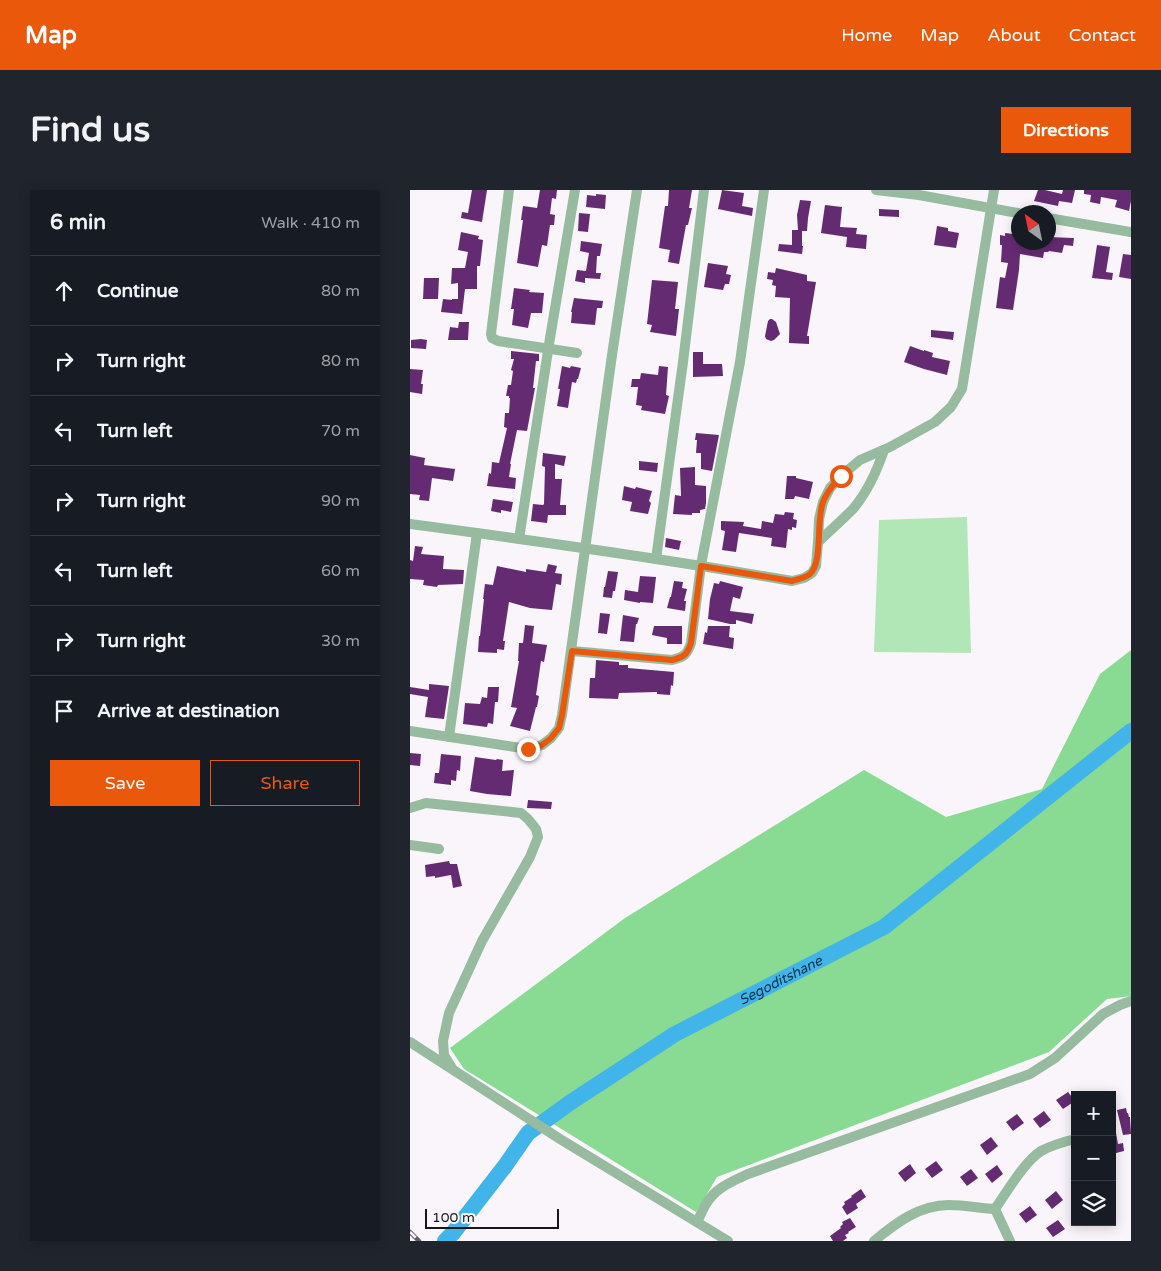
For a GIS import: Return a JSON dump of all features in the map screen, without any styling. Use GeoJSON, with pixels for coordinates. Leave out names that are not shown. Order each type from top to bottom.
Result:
{"type":"FeatureCollection","features":[{"type":"Feature","properties":{"kind":"street"},"geometry":{"type":"LineString","coordinates":[[509,190],[490,334],[492,338],[498,341],[576,353]]}},
{"type":"Feature","properties":{"kind":"street"},"geometry":{"type":"LineString","coordinates":[[519,539],[575,190]]}},
{"type":"Feature","properties":{"kind":"street"},"geometry":{"type":"LineString","coordinates":[[410,731],[528,749],[542,745],[559,728],[572,651],[585,548],[637,190]]}},
{"type":"Feature","properties":{"kind":"street"},"geometry":{"type":"LineString","coordinates":[[656,559],[704,190]]}},
{"type":"Feature","properties":{"kind":"street"},"geometry":{"type":"LineString","coordinates":[[572,651],[672,660],[681,658],[688,653],[701,566],[740,362],[764,190]]}},
{"type":"Feature","properties":{"kind":"street"},"geometry":{"type":"LineString","coordinates":[[876,190],[919,193],[1011,213]]}},
{"type":"Feature","properties":{"kind":"street"},"geometry":{"type":"LineString","coordinates":[[410,524],[585,548],[792,581],[804,578],[812,573],[816,566],[819,520],[823,502],[830,488],[860,460],[884,450],[935,422],[951,407],[962,389],[994,190]]}},
{"type":"Feature","properties":{"kind":"street"},"geometry":{"type":"LineString","coordinates":[[1056,219],[1131,232]]}},
{"type":"Feature","properties":{"kind":"street"},"geometry":{"type":"LineString","coordinates":[[818,542],[853,509],[868,488],[884,450]]}},
{"type":"Feature","properties":{"kind":"street"},"geometry":{"type":"LineString","coordinates":[[449,737],[477,533]]}},
{"type":"Feature","properties":{"kind":"street"},"geometry":{"type":"LineString","coordinates":[[410,808],[426,803],[521,813],[536,829],[538,837],[530,857],[482,941],[449,1013],[443,1041],[444,1055],[452,1068]]}},
{"type":"Feature","properties":{"kind":"street"},"geometry":{"type":"LineString","coordinates":[[410,845],[439,849]]}},
{"type":"Feature","properties":{"kind":"street"},"geometry":{"type":"LineString","coordinates":[[697,1222],[707,1202],[715,1192],[728,1184],[748,1174],[1030,1074],[1055,1058],[1103,1014],[1120,1005],[1131,1002]]}},
{"type":"Feature","properties":{"kind":"street"},"geometry":{"type":"LineString","coordinates":[[410,1042],[560,1138],[728,1241]]}},
{"type":"Feature","properties":{"kind":"street"},"geometry":{"type":"LineString","coordinates":[[995,1209],[1023,1169],[1040,1152],[1071,1140]]}},
{"type":"Feature","properties":{"kind":"street"},"geometry":{"type":"LineString","coordinates":[[874,1241],[897,1222],[925,1209],[948,1205],[995,1209]]}},
{"type":"Feature","properties":{"kind":"street"},"geometry":{"type":"LineString","coordinates":[[995,1209],[1010,1241]]}},
{"type":"Feature","properties":{"kind":"green space"},"geometry":{"type":"Polygon","coordinates":[[[967,517],[971,653],[874,652],[879,520],[967,517]]]}},
{"type":"Feature","properties":{"kind":"green space"},"geometry":{"type":"Polygon","coordinates":[[[1131,650],[1131,996],[1107,999],[1049,1052],[717,1177],[696,1212],[464,1069],[450,1048],[625,918],[864,770],[946,817],[1042,789],[1100,674],[1131,650]]]}},
{"type":"Feature","properties":{"kind":"building"},"geometry":{"type":"Polygon","coordinates":[[[472,190],[487,190],[482,222],[461,218],[462,212],[468,213],[472,190]]]}},
{"type":"Feature","properties":{"kind":"building"},"geometry":{"type":"Polygon","coordinates":[[[540,190],[557,190],[556,199],[552,198],[550,214],[555,215],[554,225],[550,225],[547,246],[542,245],[538,267],[517,263],[523,206],[537,208],[540,190]]]}},
{"type":"Feature","properties":{"kind":"building"},"geometry":{"type":"Polygon","coordinates":[[[669,190],[692,190],[689,208],[692,208],[688,225],[686,225],[679,264],[668,262],[670,250],[659,248],[665,206],[668,206],[669,190]]]}},
{"type":"Feature","properties":{"kind":"building"},"geometry":{"type":"Polygon","coordinates":[[[722,190],[744,193],[742,206],[753,208],[752,216],[718,209],[722,190]]]}},
{"type":"Feature","properties":{"kind":"building"},"geometry":{"type":"Polygon","coordinates":[[[1038,190],[1062,194],[1063,190],[1075,190],[1072,203],[1059,201],[1058,206],[1034,201],[1038,190]]]}},
{"type":"Feature","properties":{"kind":"building"},"geometry":{"type":"Polygon","coordinates":[[[1084,190],[1131,190],[1129,211],[1115,207],[1117,200],[1101,197],[1100,204],[1090,202],[1091,195],[1084,194],[1084,190]]]}},
{"type":"Feature","properties":{"kind":"building"},"geometry":{"type":"Polygon","coordinates":[[[596,194],[606,195],[605,209],[586,207],[587,195],[596,196],[596,194]]]}},
{"type":"Feature","properties":{"kind":"building"},"geometry":{"type":"Polygon","coordinates":[[[800,200],[811,201],[807,231],[802,231],[802,254],[778,251],[779,244],[792,245],[792,230],[798,230],[797,215],[800,200]]]}},
{"type":"Feature","properties":{"kind":"building"},"geometry":{"type":"Polygon","coordinates":[[[825,205],[842,207],[840,227],[857,228],[856,234],[867,235],[866,249],[846,247],[847,237],[821,233],[825,205]]]}},
{"type":"Feature","properties":{"kind":"building"},"geometry":{"type":"Polygon","coordinates":[[[879,209],[899,210],[899,217],[879,216],[879,209]]]}},
{"type":"Feature","properties":{"kind":"building"},"geometry":{"type":"Polygon","coordinates":[[[579,213],[590,214],[588,232],[578,231],[579,213]]]}},
{"type":"Feature","properties":{"kind":"building"},"geometry":{"type":"Polygon","coordinates":[[[937,226],[959,233],[956,248],[934,245],[937,226]]]}},
{"type":"Feature","properties":{"kind":"building"},"geometry":{"type":"Polygon","coordinates":[[[461,232],[479,236],[478,239],[483,240],[480,266],[477,266],[477,289],[465,289],[462,314],[441,312],[443,299],[458,299],[458,283],[451,284],[452,268],[465,268],[468,252],[458,250],[461,232]]]}},
{"type":"Feature","properties":{"kind":"building"},"geometry":{"type":"Polygon","coordinates":[[[1005,233],[1011,234],[1011,250],[1056,250],[1056,237],[1074,238],[1073,246],[1064,245],[1062,253],[1044,252],[1043,258],[1020,254],[1013,310],[996,308],[1000,277],[1005,278],[1008,263],[1001,262],[1002,245],[1000,245],[1000,235],[1005,236],[1005,233]]]}},
{"type":"Feature","properties":{"kind":"building"},"geometry":{"type":"Polygon","coordinates":[[[581,241],[602,244],[600,256],[597,256],[596,273],[601,273],[600,279],[585,278],[585,283],[575,281],[577,270],[586,271],[589,253],[580,251],[581,241]]]}},
{"type":"Feature","properties":{"kind":"building"},"geometry":{"type":"Polygon","coordinates":[[[1097,245],[1110,247],[1106,272],[1113,273],[1112,280],[1092,278],[1097,245]]]}},
{"type":"Feature","properties":{"kind":"building"},"geometry":{"type":"Polygon","coordinates":[[[1123,254],[1131,255],[1131,279],[1119,277],[1123,254]]]}},
{"type":"Feature","properties":{"kind":"building"},"geometry":{"type":"Polygon","coordinates":[[[708,263],[728,266],[726,274],[731,275],[729,284],[725,284],[723,290],[704,287],[708,263]]]}},
{"type":"Feature","properties":{"kind":"building"},"geometry":{"type":"Polygon","coordinates":[[[776,268],[807,275],[807,281],[816,282],[807,336],[809,336],[809,344],[789,343],[790,298],[775,297],[776,286],[772,285],[773,280],[767,279],[768,272],[775,273],[776,268]]]}},
{"type":"Feature","properties":{"kind":"building"},"geometry":{"type":"Polygon","coordinates":[[[424,278],[439,278],[438,299],[423,299],[424,278]]]}},
{"type":"Feature","properties":{"kind":"building"},"geometry":{"type":"Polygon","coordinates":[[[652,280],[678,282],[675,309],[679,309],[676,336],[650,332],[652,325],[647,324],[652,280]]]}},
{"type":"Feature","properties":{"kind":"building"},"geometry":{"type":"Polygon","coordinates":[[[514,288],[544,293],[542,313],[531,313],[528,328],[512,325],[514,309],[511,309],[514,288]]]}},
{"type":"Feature","properties":{"kind":"building"},"geometry":{"type":"Polygon","coordinates":[[[574,298],[603,301],[602,308],[597,308],[595,325],[571,323],[574,298]]]}},
{"type":"Feature","properties":{"kind":"building"},"geometry":{"type":"Polygon","coordinates":[[[770,319],[776,322],[780,334],[771,341],[766,339],[765,336],[770,319]]]}},
{"type":"Feature","properties":{"kind":"building"},"geometry":{"type":"Polygon","coordinates":[[[459,322],[469,322],[468,340],[448,340],[450,327],[458,328],[459,322]]]}},
{"type":"Feature","properties":{"kind":"building"},"geometry":{"type":"Polygon","coordinates":[[[931,330],[954,332],[953,340],[931,337],[931,330]]]}},
{"type":"Feature","properties":{"kind":"building"},"geometry":{"type":"Polygon","coordinates":[[[411,340],[427,340],[426,349],[411,348],[411,340]]]}},
{"type":"Feature","properties":{"kind":"building"},"geometry":{"type":"Polygon","coordinates":[[[910,346],[933,353],[932,357],[950,361],[947,375],[904,362],[910,346]]]}},
{"type":"Feature","properties":{"kind":"building"},"geometry":{"type":"Polygon","coordinates":[[[511,351],[539,354],[539,361],[536,361],[533,388],[535,388],[527,431],[517,430],[510,464],[509,477],[516,478],[515,489],[487,486],[492,462],[499,463],[507,428],[504,427],[505,413],[509,413],[510,398],[506,396],[508,385],[511,385],[513,371],[511,370],[514,359],[511,359],[511,351]]]}},
{"type":"Feature","properties":{"kind":"building"},"geometry":{"type":"Polygon","coordinates":[[[693,352],[703,352],[703,364],[722,364],[723,376],[693,377],[693,352]]]}},
{"type":"Feature","properties":{"kind":"building"},"geometry":{"type":"Polygon","coordinates":[[[562,366],[581,368],[576,383],[572,382],[568,408],[557,406],[562,366]]]}},
{"type":"Feature","properties":{"kind":"building"},"geometry":{"type":"Polygon","coordinates":[[[659,366],[668,367],[666,395],[669,396],[665,414],[641,410],[642,406],[636,405],[638,387],[631,387],[632,379],[640,379],[641,373],[658,375],[659,366]]]}},
{"type":"Feature","properties":{"kind":"building"},"geometry":{"type":"Polygon","coordinates":[[[410,369],[423,370],[422,394],[410,392],[410,369]]]}},
{"type":"Feature","properties":{"kind":"building"},"geometry":{"type":"Polygon","coordinates":[[[696,433],[719,435],[712,471],[701,469],[701,453],[696,453],[696,433]]]}},
{"type":"Feature","properties":{"kind":"building"},"geometry":{"type":"Polygon","coordinates":[[[543,453],[566,456],[564,466],[555,464],[555,479],[562,479],[560,505],[566,505],[566,515],[548,515],[547,523],[531,521],[533,504],[544,504],[545,467],[542,466],[543,453]]]}},
{"type":"Feature","properties":{"kind":"building"},"geometry":{"type":"Polygon","coordinates":[[[410,455],[425,458],[424,465],[455,469],[453,481],[432,478],[429,501],[419,500],[420,495],[410,494],[410,455]]]}},
{"type":"Feature","properties":{"kind":"building"},"geometry":{"type":"Polygon","coordinates":[[[639,461],[658,463],[657,472],[639,470],[639,461]]]}},
{"type":"Feature","properties":{"kind":"building"},"geometry":{"type":"Polygon","coordinates":[[[695,467],[695,485],[706,486],[705,509],[700,510],[700,513],[692,513],[692,515],[673,514],[675,495],[681,496],[680,468],[695,467]]]}},
{"type":"Feature","properties":{"kind":"building"},"geometry":{"type":"Polygon","coordinates":[[[787,476],[796,476],[796,478],[813,482],[809,499],[795,496],[794,499],[785,499],[787,476]]]}},
{"type":"Feature","properties":{"kind":"building"},"geometry":{"type":"Polygon","coordinates":[[[624,486],[652,491],[648,514],[630,511],[632,502],[622,500],[624,486]]]}},
{"type":"Feature","properties":{"kind":"building"},"geometry":{"type":"Polygon","coordinates":[[[493,499],[513,502],[511,512],[491,511],[493,499]]]}},
{"type":"Feature","properties":{"kind":"building"},"geometry":{"type":"Polygon","coordinates":[[[785,512],[794,513],[793,519],[797,520],[796,528],[788,529],[786,548],[771,546],[772,538],[739,533],[736,552],[722,550],[725,531],[721,530],[721,521],[744,522],[743,526],[761,529],[762,521],[773,523],[775,514],[784,515],[785,512]]]}},
{"type":"Feature","properties":{"kind":"building"},"geometry":{"type":"Polygon","coordinates":[[[666,538],[681,541],[679,550],[665,547],[666,538]]]}},
{"type":"Feature","properties":{"kind":"building"},"geometry":{"type":"Polygon","coordinates":[[[415,546],[423,547],[421,554],[444,556],[443,569],[464,570],[463,584],[438,585],[437,587],[423,585],[424,580],[410,579],[410,560],[413,561],[415,546]]]}},
{"type":"Feature","properties":{"kind":"building"},"geometry":{"type":"Polygon","coordinates":[[[548,564],[557,566],[555,573],[562,574],[561,585],[556,584],[552,610],[530,608],[509,602],[503,641],[505,641],[504,650],[497,649],[497,653],[478,652],[485,584],[493,585],[497,566],[526,572],[526,569],[546,572],[548,564]]]}},
{"type":"Feature","properties":{"kind":"building"},"geometry":{"type":"Polygon","coordinates":[[[608,571],[618,572],[612,598],[603,597],[608,571]]]}},
{"type":"Feature","properties":{"kind":"building"},"geometry":{"type":"Polygon","coordinates":[[[640,576],[656,577],[653,603],[624,600],[625,590],[638,592],[640,576]]]}},
{"type":"Feature","properties":{"kind":"building"},"geometry":{"type":"Polygon","coordinates":[[[674,581],[683,582],[682,588],[687,589],[684,601],[686,601],[685,611],[667,608],[674,581]]]}},
{"type":"Feature","properties":{"kind":"building"},"geometry":{"type":"Polygon","coordinates":[[[720,581],[743,587],[740,599],[733,597],[730,611],[754,614],[752,624],[736,620],[736,624],[730,624],[708,619],[714,583],[719,584],[720,581]]]}},
{"type":"Feature","properties":{"kind":"building"},"geometry":{"type":"Polygon","coordinates":[[[600,613],[610,614],[607,634],[598,633],[600,613]]]}},
{"type":"Feature","properties":{"kind":"building"},"geometry":{"type":"Polygon","coordinates":[[[623,615],[639,618],[636,624],[634,642],[620,641],[623,615]]]}},
{"type":"Feature","properties":{"kind":"building"},"geometry":{"type":"Polygon","coordinates":[[[525,625],[534,626],[532,643],[547,645],[544,662],[541,661],[536,695],[539,696],[530,731],[510,726],[517,708],[511,707],[519,661],[519,643],[523,643],[525,625]]]}},
{"type":"Feature","properties":{"kind":"building"},"geometry":{"type":"Polygon","coordinates":[[[654,626],[682,626],[682,644],[667,644],[667,638],[652,635],[654,626]]]}},
{"type":"Feature","properties":{"kind":"building"},"geometry":{"type":"Polygon","coordinates":[[[708,626],[730,626],[729,637],[734,638],[733,649],[703,644],[708,626]]]}},
{"type":"Feature","properties":{"kind":"building"},"geometry":{"type":"Polygon","coordinates":[[[596,660],[619,662],[619,665],[628,665],[628,668],[674,672],[670,695],[657,694],[657,692],[619,693],[618,699],[589,698],[590,678],[595,678],[596,660]]]}},
{"type":"Feature","properties":{"kind":"building"},"geometry":{"type":"Polygon","coordinates":[[[429,684],[449,686],[444,719],[425,717],[428,697],[410,694],[410,687],[429,690],[429,684]]]}},
{"type":"Feature","properties":{"kind":"building"},"geometry":{"type":"Polygon","coordinates":[[[488,687],[499,687],[498,702],[495,702],[493,724],[488,723],[487,727],[463,724],[465,703],[480,704],[482,697],[487,698],[488,687]]]}},
{"type":"Feature","properties":{"kind":"building"},"geometry":{"type":"Polygon","coordinates":[[[410,753],[421,754],[420,766],[410,765],[410,753]]]}},
{"type":"Feature","properties":{"kind":"building"},"geometry":{"type":"Polygon","coordinates":[[[441,754],[461,756],[460,771],[457,770],[456,781],[451,780],[451,785],[434,783],[435,773],[439,773],[441,754]]]}},
{"type":"Feature","properties":{"kind":"building"},"geometry":{"type":"Polygon","coordinates":[[[475,757],[503,760],[502,771],[514,770],[511,796],[470,791],[475,757]]]}},
{"type":"Feature","properties":{"kind":"building"},"geometry":{"type":"Polygon","coordinates":[[[528,800],[552,802],[551,809],[527,808],[528,800]]]}},
{"type":"Feature","properties":{"kind":"building"},"geometry":{"type":"Polygon","coordinates":[[[449,861],[450,864],[457,864],[462,886],[453,888],[451,875],[435,878],[435,876],[426,877],[425,865],[449,861]]]}},
{"type":"Feature","properties":{"kind":"building"},"geometry":{"type":"Polygon","coordinates":[[[1068,1092],[1071,1096],[1071,1104],[1063,1109],[1056,1100],[1068,1092]]]}},
{"type":"Feature","properties":{"kind":"building"},"geometry":{"type":"Polygon","coordinates":[[[1126,1108],[1130,1117],[1131,1134],[1123,1135],[1117,1110],[1126,1108]]]}},
{"type":"Feature","properties":{"kind":"building"},"geometry":{"type":"Polygon","coordinates":[[[1044,1111],[1051,1120],[1040,1128],[1033,1119],[1044,1111]]]}},
{"type":"Feature","properties":{"kind":"building"},"geometry":{"type":"Polygon","coordinates":[[[1017,1114],[1024,1123],[1013,1131],[1006,1122],[1017,1114]]]}},
{"type":"Feature","properties":{"kind":"building"},"geometry":{"type":"Polygon","coordinates":[[[1116,1133],[1118,1144],[1123,1143],[1124,1151],[1116,1153],[1116,1133]]]}},
{"type":"Feature","properties":{"kind":"building"},"geometry":{"type":"Polygon","coordinates":[[[991,1137],[998,1146],[987,1155],[980,1145],[991,1137]]]}},
{"type":"Feature","properties":{"kind":"building"},"geometry":{"type":"Polygon","coordinates":[[[936,1161],[943,1170],[932,1178],[925,1169],[936,1161]]]}},
{"type":"Feature","properties":{"kind":"building"},"geometry":{"type":"Polygon","coordinates":[[[910,1164],[916,1173],[905,1182],[898,1173],[910,1164]]]}},
{"type":"Feature","properties":{"kind":"building"},"geometry":{"type":"Polygon","coordinates":[[[997,1165],[1003,1174],[992,1183],[985,1174],[997,1165]]]}},
{"type":"Feature","properties":{"kind":"building"},"geometry":{"type":"Polygon","coordinates":[[[971,1169],[978,1178],[967,1186],[960,1177],[971,1169]]]}},
{"type":"Feature","properties":{"kind":"building"},"geometry":{"type":"Polygon","coordinates":[[[861,1189],[866,1197],[856,1204],[858,1208],[847,1215],[842,1207],[845,1204],[844,1202],[861,1189]]]}},
{"type":"Feature","properties":{"kind":"building"},"geometry":{"type":"Polygon","coordinates":[[[1056,1191],[1063,1200],[1052,1209],[1045,1200],[1056,1191]]]}},
{"type":"Feature","properties":{"kind":"building"},"geometry":{"type":"Polygon","coordinates":[[[1030,1206],[1037,1215],[1026,1223],[1019,1214],[1030,1206]]]}},
{"type":"Feature","properties":{"kind":"building"},"geometry":{"type":"Polygon","coordinates":[[[850,1218],[856,1227],[845,1235],[847,1238],[843,1241],[833,1241],[830,1236],[841,1228],[842,1222],[850,1218]]]}},
{"type":"Feature","properties":{"kind":"building"},"geometry":{"type":"Polygon","coordinates":[[[1058,1220],[1065,1229],[1053,1237],[1046,1228],[1058,1220]]]}},
{"type":"Feature","properties":{"kind":"waterway","name":"Segoditshane"},"geometry":{"type":"LineString","coordinates":[[445,1241],[505,1166],[528,1133],[571,1102],[675,1034],[884,927],[1131,731]]}},
{"type":"Feature","properties":{"kind":"railway"},"geometry":{"type":"LineString","coordinates":[[410,1232],[419,1241]]}},
{"type":"Feature","properties":{"kind":"route"},"geometry":{"type":"LineString","coordinates":[[528,749],[542,745],[559,728],[572,651],[672,660],[681,658],[688,653],[701,566],[792,581],[804,578],[812,573],[816,566],[819,520],[823,502],[830,488],[841,476]]}}]}
